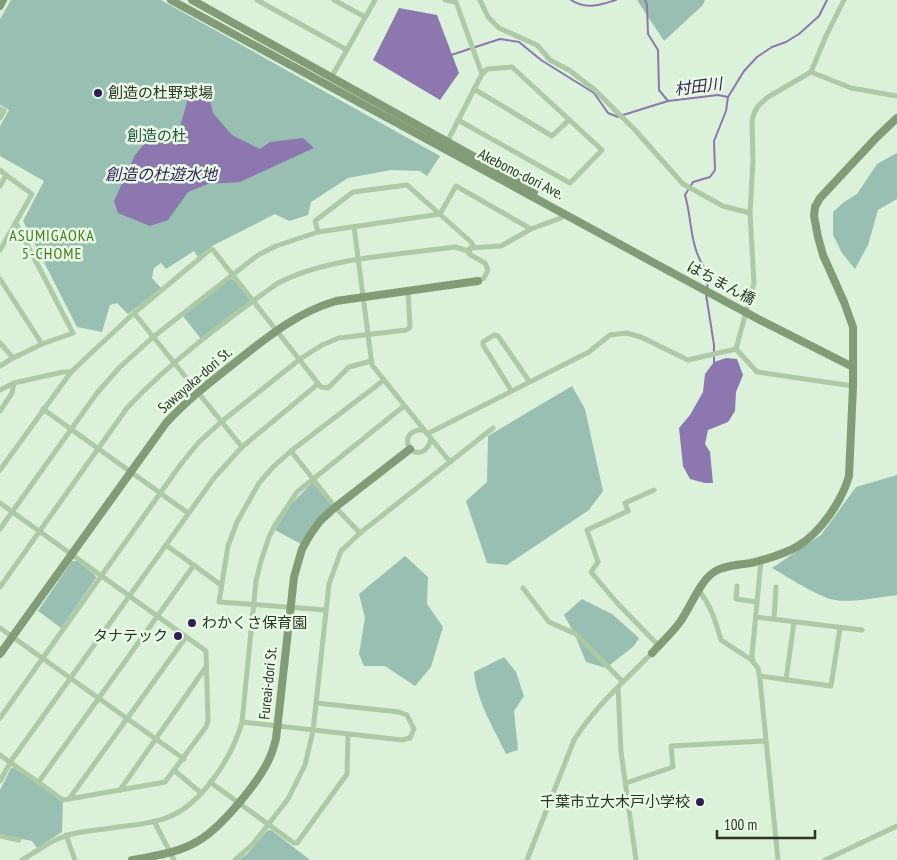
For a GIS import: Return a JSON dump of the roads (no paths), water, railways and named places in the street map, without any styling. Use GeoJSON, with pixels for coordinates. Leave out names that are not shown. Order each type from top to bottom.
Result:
{"type":"FeatureCollection","features":[{"type":"Feature","properties":{"kind":"street"},"geometry":{"type":"LineString","coordinates":[[0,6],[3,0]]}},
{"type":"Feature","properties":{"kind":"street","name":"Akebono-dori Ave."},"geometry":{"type":"LineString","coordinates":[[171,0],[445,145],[510,176],[564,212],[669,271]]}},
{"type":"Feature","properties":{"kind":"street","name":"Akebono-dori Ave."},"geometry":{"type":"LineString","coordinates":[[192,0],[332,78],[445,145]]}},
{"type":"Feature","properties":{"kind":"street"},"geometry":{"type":"LineString","coordinates":[[257,0],[347,50]]}},
{"type":"Feature","properties":{"kind":"street"},"geometry":{"type":"LineString","coordinates":[[334,0],[365,17]]}},
{"type":"Feature","properties":{"kind":"street"},"geometry":{"type":"LineString","coordinates":[[332,78],[375,0]]}},
{"type":"Feature","properties":{"kind":"street"},"geometry":{"type":"LineString","coordinates":[[445,0],[456,2],[482,74]]}},
{"type":"Feature","properties":{"kind":"street"},"geometry":{"type":"LineString","coordinates":[[478,0],[488,17],[499,28],[536,45],[550,60],[569,70],[595,90],[635,130],[683,184],[723,206],[750,213]]}},
{"type":"Feature","properties":{"kind":"street"},"geometry":{"type":"LineString","coordinates":[[736,349],[754,283],[750,213],[753,161],[751,129],[755,111],[768,97],[811,72],[844,0]]}},
{"type":"Feature","properties":{"kind":"street"},"geometry":{"type":"LineString","coordinates":[[445,145],[474,89],[482,74],[487,69],[512,67],[602,150],[570,183],[458,120]]}},
{"type":"Feature","properties":{"kind":"street"},"geometry":{"type":"LineString","coordinates":[[811,72],[851,88],[897,96]]}},
{"type":"Feature","properties":{"kind":"street"},"geometry":{"type":"LineString","coordinates":[[474,89],[552,136],[569,120]]}},
{"type":"Feature","properties":{"kind":"street"},"geometry":{"type":"LineString","coordinates":[[0,109],[4,111],[0,118]]}},
{"type":"Feature","properties":{"kind":"street"},"geometry":{"type":"LineString","coordinates":[[527,860],[574,740],[584,723],[679,624],[706,579],[719,569],[761,560],[797,547],[808,539],[840,500],[849,476],[853,386],[853,327],[823,256],[815,225],[815,207],[820,198],[897,118]]}},
{"type":"Feature","properties":{"kind":"street"},"geometry":{"type":"LineString","coordinates":[[0,170],[32,194],[0,250]]}},
{"type":"Feature","properties":{"kind":"street"},"geometry":{"type":"LineString","coordinates":[[0,186],[6,175]]}},
{"type":"Feature","properties":{"kind":"street"},"geometry":{"type":"LineString","coordinates":[[318,232],[315,221],[353,192],[407,185],[471,242],[474,247]]}},
{"type":"Feature","properties":{"kind":"street"},"geometry":{"type":"LineString","coordinates":[[440,214],[456,186],[531,229]]}},
{"type":"Feature","properties":{"kind":"street"},"geometry":{"type":"LineString","coordinates":[[468,251],[474,247],[501,246],[531,229],[560,218],[564,212]]}},
{"type":"Feature","properties":{"kind":"street"},"geometry":{"type":"LineString","coordinates":[[0,529],[97,393],[120,367],[153,337],[258,255],[276,246],[318,232],[440,214]]}},
{"type":"Feature","properties":{"kind":"street"},"geometry":{"type":"LineString","coordinates":[[0,366],[42,344],[73,333],[16,222]]}},
{"type":"Feature","properties":{"kind":"street"},"geometry":{"type":"LineString","coordinates":[[354,227],[372,365],[450,462]]}},
{"type":"Feature","properties":{"kind":"street"},"geometry":{"type":"LineString","coordinates":[[0,587],[127,408],[174,363],[278,283],[317,267],[455,248],[468,251],[469,254],[485,264],[488,270],[484,278],[478,281]]}},
{"type":"Feature","properties":{"kind":"street"},"geometry":{"type":"LineString","coordinates":[[0,470],[71,372],[134,313],[211,249],[214,250],[277,329],[321,388],[328,388],[349,367],[371,361]]}},
{"type":"Feature","properties":{"kind":"street","name":"はちまん橋"},"geometry":{"type":"LineString","coordinates":[[669,271],[853,367]]}},
{"type":"Feature","properties":{"kind":"street"},"geometry":{"type":"LineString","coordinates":[[0,279],[42,344]]}},
{"type":"Feature","properties":{"kind":"street","name":"Sawayaka-dori St."},"geometry":{"type":"LineString","coordinates":[[0,654],[166,423],[180,407],[277,329],[317,306],[336,301],[478,281]]}},
{"type":"Feature","properties":{"kind":"street"},"geometry":{"type":"LineString","coordinates":[[0,718],[160,493],[199,442],[300,359],[322,345],[339,338],[406,330],[410,327],[408,290]]}},
{"type":"Feature","properties":{"kind":"street"},"geometry":{"type":"LineString","coordinates":[[134,313],[242,447]]}},
{"type":"Feature","properties":{"kind":"street"},"geometry":{"type":"LineString","coordinates":[[427,434],[589,352],[610,335],[626,333],[641,337],[688,360],[736,349]]}},
{"type":"Feature","properties":{"kind":"street"},"geometry":{"type":"LineString","coordinates":[[511,390],[483,345],[483,342],[494,335],[498,336],[529,381]]}},
{"type":"Feature","properties":{"kind":"street"},"geometry":{"type":"LineString","coordinates":[[0,343],[13,358]]}},
{"type":"Feature","properties":{"kind":"street"},"geometry":{"type":"LineString","coordinates":[[736,349],[757,372],[853,386]]}},
{"type":"Feature","properties":{"kind":"street"},"geometry":{"type":"LineString","coordinates":[[0,390],[14,383],[63,372],[71,372]]}},
{"type":"Feature","properties":{"kind":"street"},"geometry":{"type":"LineString","coordinates":[[326,610],[219,602],[228,546],[237,522],[259,483],[273,467],[292,450],[384,380]]}},
{"type":"Feature","properties":{"kind":"street"},"geometry":{"type":"LineString","coordinates":[[0,411],[12,392],[14,383]]}},
{"type":"Feature","properties":{"kind":"street"},"geometry":{"type":"LineString","coordinates":[[0,781],[10,763],[188,513],[227,462],[242,447],[318,384]]}},
{"type":"Feature","properties":{"kind":"street"},"geometry":{"type":"LineString","coordinates":[[22,860],[66,836],[163,820],[191,804],[201,793],[231,751],[242,722],[256,581],[269,537],[285,508],[297,492],[404,406]]}},
{"type":"Feature","properties":{"kind":"street"},"geometry":{"type":"LineString","coordinates":[[43,409],[188,513]]}},
{"type":"Feature","properties":{"kind":"street"},"geometry":{"type":"LineString","coordinates":[[235,860],[253,844],[288,799],[305,765],[313,731],[329,584],[341,551],[360,533],[493,428]]}},
{"type":"Feature","properties":{"kind":"street"},"geometry":{"type":"LineString","coordinates":[[418,429],[427,434],[428,448],[418,453],[410,449],[407,440],[409,434],[418,429]]}},
{"type":"Feature","properties":{"kind":"street","name":"Fureai-dori St."},"geometry":{"type":"LineString","coordinates":[[132,860],[172,856],[199,841],[215,828],[262,773],[270,757],[278,726],[294,577],[302,549],[320,521],[335,507],[410,449]]}},
{"type":"Feature","properties":{"kind":"street"},"geometry":{"type":"LineString","coordinates":[[292,450],[335,507],[360,533]]}},
{"type":"Feature","properties":{"kind":"street"},"geometry":{"type":"LineString","coordinates":[[654,490],[625,503],[628,511],[587,530],[598,562],[591,572],[618,604],[659,646]]}},
{"type":"Feature","properties":{"kind":"street"},"geometry":{"type":"LineString","coordinates":[[0,503],[206,651],[208,720],[206,727],[165,782],[69,799],[63,800],[0,755]]}},
{"type":"Feature","properties":{"kind":"street"},"geometry":{"type":"LineString","coordinates":[[166,545],[221,585]]}},
{"type":"Feature","properties":{"kind":"street"},"geometry":{"type":"LineString","coordinates":[[753,661],[761,560]]}},
{"type":"Feature","properties":{"kind":"street"},"geometry":{"type":"LineString","coordinates":[[38,783],[194,565]]}},
{"type":"Feature","properties":{"kind":"street"},"geometry":{"type":"LineString","coordinates":[[737,586],[736,599],[757,602]]}},
{"type":"Feature","properties":{"kind":"street"},"geometry":{"type":"LineString","coordinates":[[774,619],[776,587]]}},
{"type":"Feature","properties":{"kind":"street"},"geometry":{"type":"LineString","coordinates":[[523,588],[549,622],[576,634],[623,682]]}},
{"type":"Feature","properties":{"kind":"street"},"geometry":{"type":"LineString","coordinates":[[699,591],[706,599],[721,640],[753,661],[758,668],[778,860]]}},
{"type":"Feature","properties":{"kind":"street"},"geometry":{"type":"LineString","coordinates":[[756,617],[862,630]]}},
{"type":"Feature","properties":{"kind":"street"},"geometry":{"type":"LineString","coordinates":[[786,680],[794,622]]}},
{"type":"Feature","properties":{"kind":"street"},"geometry":{"type":"LineString","coordinates":[[0,628],[184,758]]}},
{"type":"Feature","properties":{"kind":"street"},"geometry":{"type":"LineString","coordinates":[[760,676],[832,686],[840,628]]}},
{"type":"Feature","properties":{"kind":"street"},"geometry":{"type":"LineString","coordinates":[[69,799],[186,637]]}},
{"type":"Feature","properties":{"kind":"street"},"geometry":{"type":"LineString","coordinates":[[120,790],[206,666]]}},
{"type":"Feature","properties":{"kind":"street"},"geometry":{"type":"LineString","coordinates":[[618,687],[622,752],[636,860]]}},
{"type":"Feature","properties":{"kind":"street"},"geometry":{"type":"LineString","coordinates":[[242,722],[402,740],[410,738],[414,728],[407,715],[399,712],[316,703]]}},
{"type":"Feature","properties":{"kind":"street"},"geometry":{"type":"LineString","coordinates":[[210,782],[267,825],[294,843],[297,843],[346,774],[348,734]]}},
{"type":"Feature","properties":{"kind":"street"},"geometry":{"type":"LineString","coordinates":[[626,783],[673,767],[671,746],[765,742]]}},
{"type":"Feature","properties":{"kind":"street"},"geometry":{"type":"LineString","coordinates":[[175,771],[201,793]]}},
{"type":"Feature","properties":{"kind":"street"},"geometry":{"type":"LineString","coordinates":[[154,821],[172,856]]}},
{"type":"Feature","properties":{"kind":"street"},"geometry":{"type":"LineString","coordinates":[[825,860],[897,826]]}},
{"type":"Feature","properties":{"kind":"street"},"geometry":{"type":"LineString","coordinates":[[0,836],[19,840]]}},
{"type":"Feature","properties":{"kind":"street"},"geometry":{"type":"LineString","coordinates":[[66,836],[75,860]]}},
{"type":"Feature","properties":{"kind":"water"},"geometry":{"type":"Polygon","coordinates":[[[399,8],[437,15],[459,73],[440,100],[373,60],[399,8]]]}},
{"type":"Feature","properties":{"kind":"water","name":"創造の杜遊水地"},"geometry":{"type":"Polygon","coordinates":[[[196,86],[208,92],[213,113],[232,135],[260,149],[270,142],[303,138],[314,148],[240,182],[208,184],[188,192],[168,220],[150,226],[118,213],[114,201],[135,155],[145,143],[178,134],[189,95],[196,86]]]}},
{"type":"Feature","properties":{"kind":"water"},"geometry":{"type":"Polygon","coordinates":[[[726,358],[737,359],[743,375],[736,392],[735,411],[728,422],[708,430],[705,444],[710,452],[713,483],[705,483],[690,479],[683,466],[679,428],[690,415],[703,392],[705,374],[714,362],[726,358]]]}},
{"type":"Feature","properties":{"kind":"waterway","name":"村田川"},"geometry":{"type":"LineString","coordinates":[[571,0],[588,6],[616,0]]}},
{"type":"Feature","properties":{"kind":"waterway","name":"村田川"},"geometry":{"type":"LineString","coordinates":[[645,0],[647,5],[648,34],[658,50],[659,90],[668,101]]}},
{"type":"Feature","properties":{"kind":"waterway"},"geometry":{"type":"LineString","coordinates":[[707,289],[709,274],[695,246],[685,195],[693,182],[710,177],[715,170],[714,141],[726,111],[728,97],[744,71],[757,57],[772,47],[786,42],[799,34],[819,16],[827,0]]}},
{"type":"Feature","properties":{"kind":"waterway"},"geometry":{"type":"LineString","coordinates":[[451,55],[500,39],[519,42],[541,60],[594,93],[608,113],[618,117]]}},
{"type":"Feature","properties":{"kind":"waterway","name":"村田川"},"geometry":{"type":"LineString","coordinates":[[623,115],[668,101],[718,95],[728,97]]}},
{"type":"Feature","properties":{"kind":"waterway"},"geometry":{"type":"LineString","coordinates":[[706,294],[714,345],[714,363]]}},
{"type":"Feature","properties":{"kind":"place","name":"創造の杜野球場"},"geometry":{"type":"Point","coordinates":[98,93]}},
{"type":"Feature","properties":{"kind":"place","name":"わかくさ保育園"},"geometry":{"type":"Point","coordinates":[192,623]}},
{"type":"Feature","properties":{"kind":"place","name":"タナテック"},"geometry":{"type":"Point","coordinates":[178,636]}},
{"type":"Feature","properties":{"kind":"place","name":"千葉市立大木戸小学校"},"geometry":{"type":"Point","coordinates":[700,802]}},
{"type":"Feature","properties":{"kind":"district","name":"ASUMIGAOKA 5-CHOME"},"geometry":{"type":"Point","coordinates":[52,244]}},
{"type":"Feature","properties":{"kind":"park label","name":"創造の杜"},"geometry":{"type":"Point","coordinates":[157,136]}}]}
